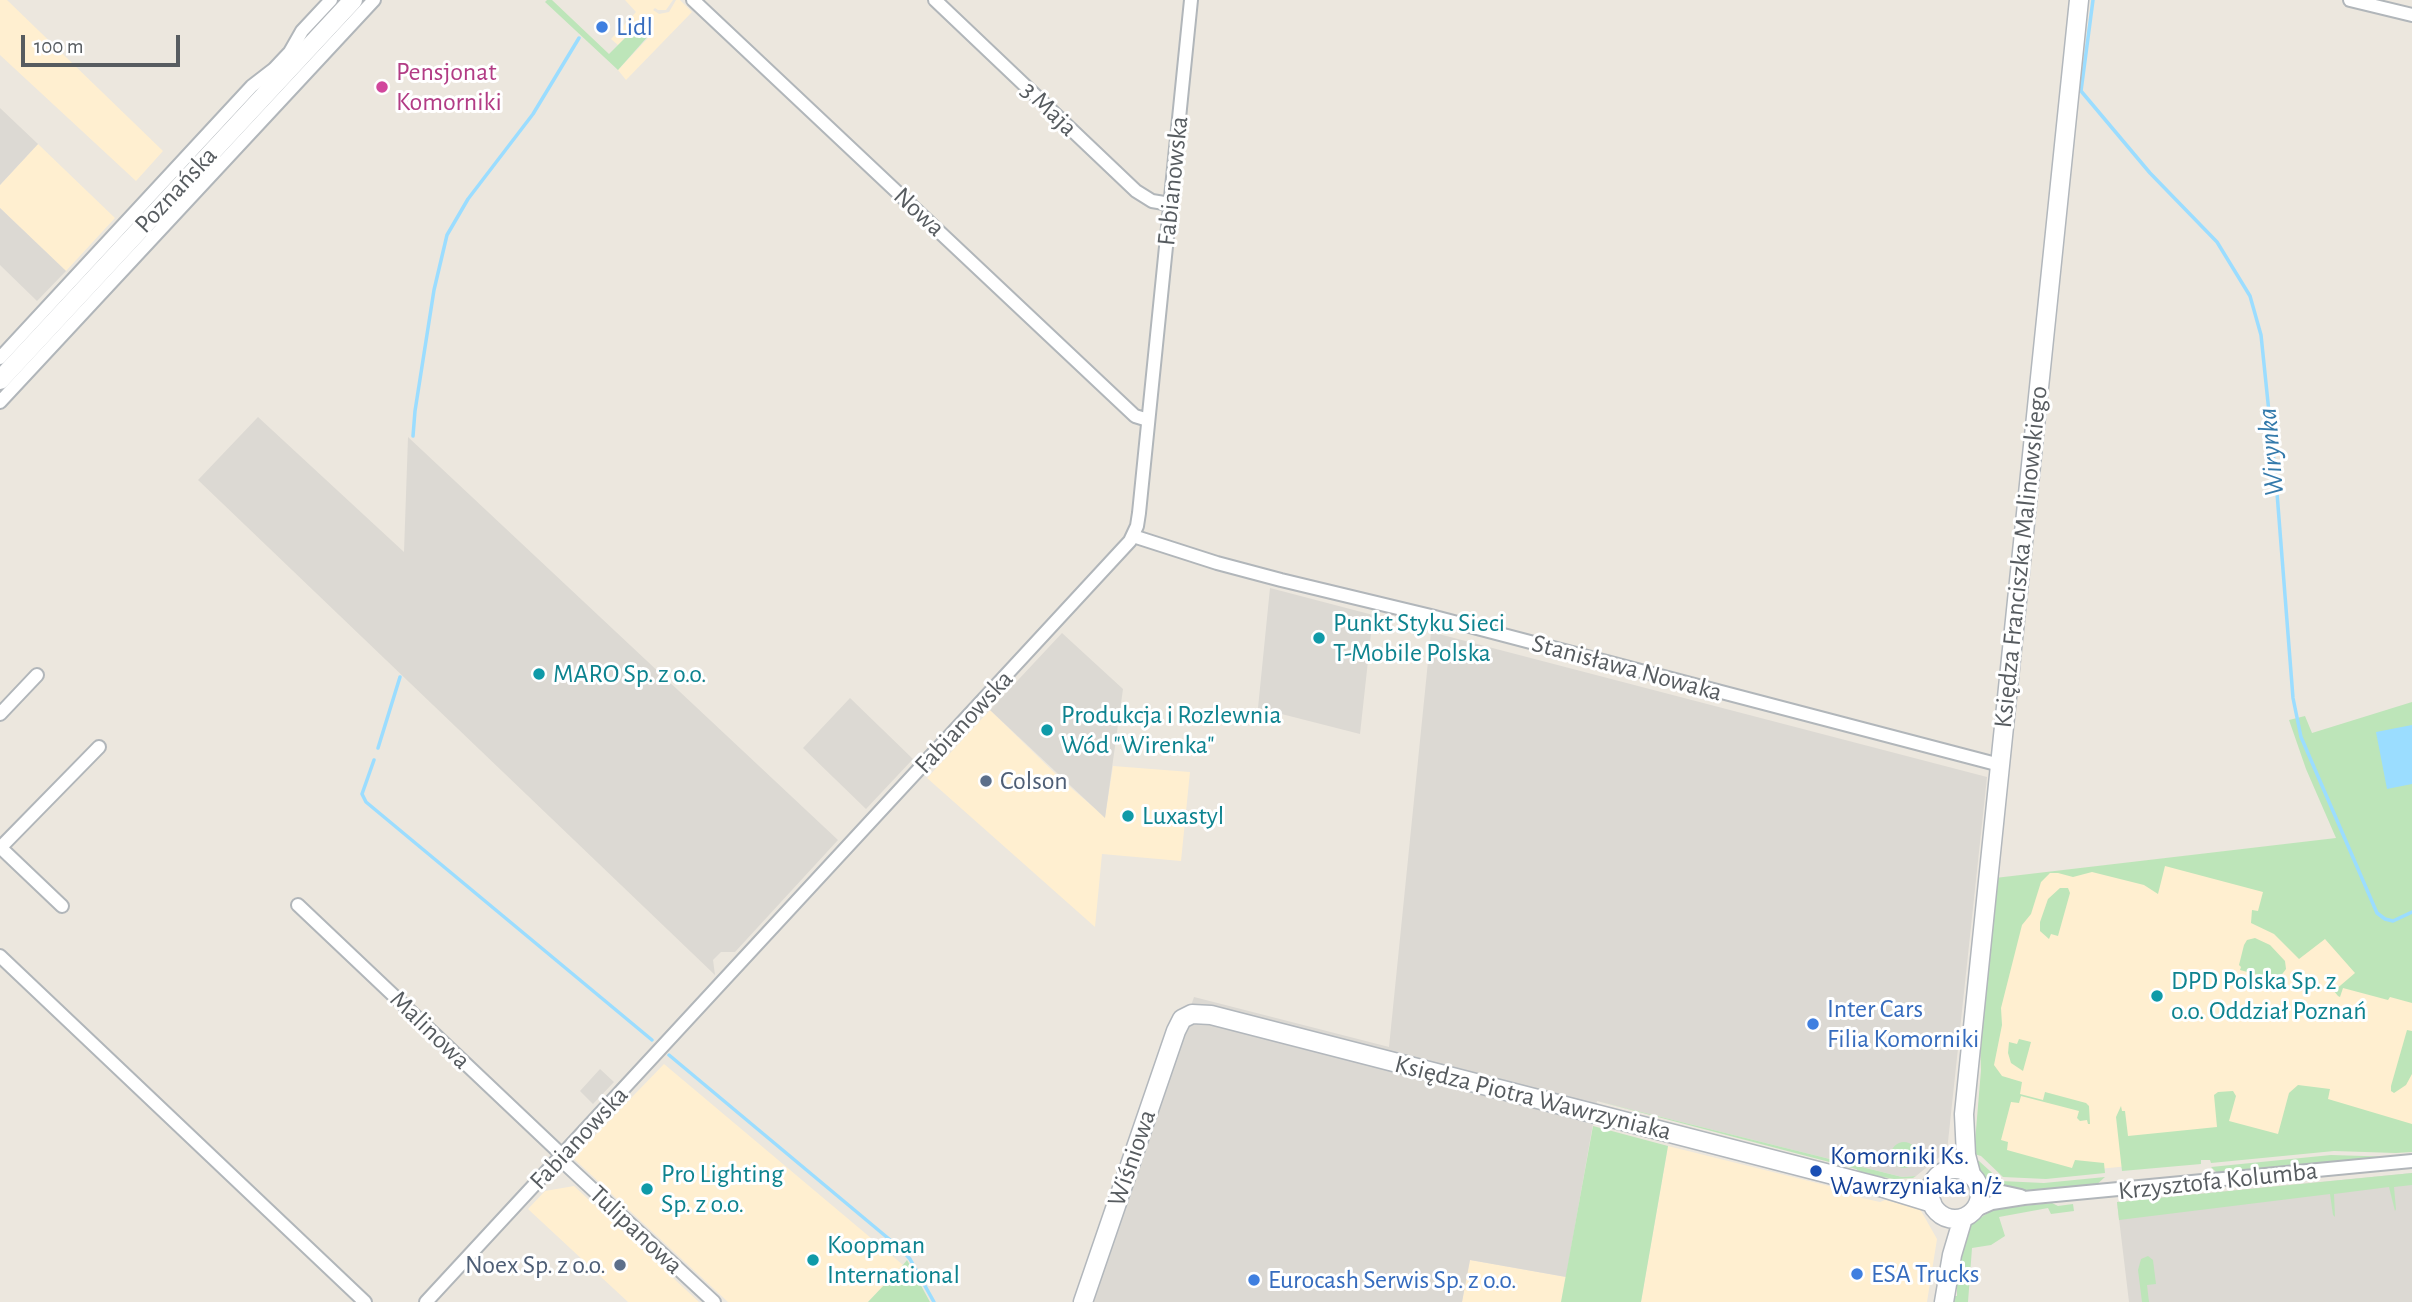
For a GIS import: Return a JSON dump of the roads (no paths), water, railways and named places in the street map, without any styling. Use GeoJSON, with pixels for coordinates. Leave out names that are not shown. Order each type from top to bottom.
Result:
{"type":"FeatureCollection","features":[{"type":"Feature","properties":{"kind":"street","name":"Poznańska"},"geometry":{"type":"LineString","coordinates":[[0,358],[252,86],[274,69],[292,49],[302,31],[331,0]]}},
{"type":"Feature","properties":{"kind":"street","name":"Poznańska"},"geometry":{"type":"LineString","coordinates":[[0,380],[353,0]]}},
{"type":"Feature","properties":{"kind":"street"},"geometry":{"type":"LineString","coordinates":[[0,402],[374,0]]}},
{"type":"Feature","properties":{"kind":"street","name":"Nowa"},"geometry":{"type":"LineString","coordinates":[[693,0],[1135,416],[1148,420]]}},
{"type":"Feature","properties":{"kind":"street","name":"3 Maja"},"geometry":{"type":"LineString","coordinates":[[935,0],[1136,191],[1152,201],[1170,204]]}},
{"type":"Feature","properties":{"kind":"street","name":"Fabianowska"},"geometry":{"type":"LineString","coordinates":[[426,1302],[1124,549],[1133,536],[1138,520],[1191,0]]}},
{"type":"Feature","properties":{"kind":"street","name":"Księdza Franciszka Malinowskiego"},"geometry":{"type":"LineString","coordinates":[[1950,1169],[1964,1114],[2079,0]]}},
{"type":"Feature","properties":{"kind":"street"},"geometry":{"type":"LineString","coordinates":[[2350,0],[2396,6],[2412,15]]}},
{"type":"Feature","properties":{"kind":"street","name":"Stanisława Nowaka"},"geometry":{"type":"LineString","coordinates":[[1133,536],[1281,580],[1431,616],[2000,765]]}},
{"type":"Feature","properties":{"kind":"street"},"geometry":{"type":"LineString","coordinates":[[0,714],[37,675]]}},
{"type":"Feature","properties":{"kind":"street"},"geometry":{"type":"LineString","coordinates":[[62,906],[0,847],[99,747]]}},
{"type":"Feature","properties":{"kind":"street","name":"Malinowa"},"geometry":{"type":"LineString","coordinates":[[298,905],[560,1157]]}},
{"type":"Feature","properties":{"kind":"street"},"geometry":{"type":"LineString","coordinates":[[0,957],[365,1302]]}},
{"type":"Feature","properties":{"kind":"street","name":"Księdza Piotra Wawrzyniaka"},"geometry":{"type":"LineString","coordinates":[[1186,1016],[1198,1013],[1211,1015],[1880,1187],[1937,1210]]}},
{"type":"Feature","properties":{"kind":"street","name":"Wiśniowa"},"geometry":{"type":"LineString","coordinates":[[1083,1302],[1176,1031],[1186,1016]]}},
{"type":"Feature","properties":{"kind":"street","name":"Księdza Franciszka Malinowskiego"},"geometry":{"type":"LineString","coordinates":[[1964,1114],[1966,1155],[1976,1180]]}},
{"type":"Feature","properties":{"kind":"street","name":"Tulipanowa"},"geometry":{"type":"LineString","coordinates":[[560,1157],[714,1302]]}},
{"type":"Feature","properties":{"kind":"street","name":"Krzysztofa Kolumba"},"geometry":{"type":"LineString","coordinates":[[1969,1214],[1992,1203],[2024,1198],[2412,1161]]}},
{"type":"Feature","properties":{"kind":"street"},"geometry":{"type":"LineString","coordinates":[[1944,1302],[1946,1282],[1937,1210],[1930,1195],[1933,1181],[1943,1171],[1964,1170],[1976,1180],[1980,1200],[1969,1214],[1946,1282]]}},
{"type":"Feature","properties":{"kind":"street","name":"Krzysztofa Kolumba"},"geometry":{"type":"LineString","coordinates":[[1976,1180],[2024,1198]]}},
{"type":"Feature","properties":{"kind":"street","name":"Księdza Piotra Wawrzyniaka"},"geometry":{"type":"LineString","coordinates":[[1880,1187],[1915,1186],[1933,1181]]}},
{"type":"Feature","properties":{"kind":"street"},"geometry":{"type":"LineString","coordinates":[[1937,1210],[1951,1219],[1969,1214]]}},
{"type":"Feature","properties":{"kind":"water"},"geometry":{"type":"Polygon","coordinates":[[[2412,725],[2412,784],[2387,789],[2376,732],[2412,725]]]}},
{"type":"Feature","properties":{"kind":"waterway","name":"Wirynka"},"geometry":{"type":"LineString","coordinates":[[2093,0],[2081,91],[2150,173],[2217,242],[2250,296],[2261,335],[2276,480],[2293,698],[2301,737],[2377,913],[2393,921],[2412,912]]}},
{"type":"Feature","properties":{"kind":"waterway"},"geometry":{"type":"LineString","coordinates":[[413,436],[434,290],[447,235],[468,199],[533,114],[579,38]]}},
{"type":"Feature","properties":{"kind":"waterway"},"geometry":{"type":"LineString","coordinates":[[378,748],[400,677]]}},
{"type":"Feature","properties":{"kind":"waterway"},"geometry":{"type":"LineString","coordinates":[[374,760],[362,794],[366,802],[652,1040]]}},
{"type":"Feature","properties":{"kind":"waterway"},"geometry":{"type":"LineString","coordinates":[[669,1055],[901,1249],[910,1259],[934,1302]]}},
{"type":"Feature","properties":{"kind":"place","name":"Lidl"},"geometry":{"type":"Point","coordinates":[602,27]}},
{"type":"Feature","properties":{"kind":"place","name":"Pensjonat Komorniki"},"geometry":{"type":"Point","coordinates":[382,87]}},
{"type":"Feature","properties":{"kind":"place","name":"Punkt Styku Sieci T-Mobile Polska"},"geometry":{"type":"Point","coordinates":[1319,638]}},
{"type":"Feature","properties":{"kind":"place","name":"MARO Sp. z o.o."},"geometry":{"type":"Point","coordinates":[539,674]}},
{"type":"Feature","properties":{"kind":"place","name":"Produkcja i Rozlewnia Wód \"Wirenka\""},"geometry":{"type":"Point","coordinates":[1047,730]}},
{"type":"Feature","properties":{"kind":"place","name":"Colson"},"geometry":{"type":"Point","coordinates":[986,781]}},
{"type":"Feature","properties":{"kind":"place","name":"Luxastyl"},"geometry":{"type":"Point","coordinates":[1128,816]}},
{"type":"Feature","properties":{"kind":"place","name":"DPD Polska Sp. z o.o. Oddział Poznań"},"geometry":{"type":"Point","coordinates":[2157,996]}},
{"type":"Feature","properties":{"kind":"place","name":"Inter Cars Filia Komorniki"},"geometry":{"type":"Point","coordinates":[1813,1024]}},
{"type":"Feature","properties":{"kind":"place","name":"Komorniki Ks. Wawrzyniaka n/ż"},"geometry":{"type":"Point","coordinates":[1816,1171]}},
{"type":"Feature","properties":{"kind":"place","name":"Pro Lighting Sp. z o.o."},"geometry":{"type":"Point","coordinates":[647,1189]}},
{"type":"Feature","properties":{"kind":"place","name":"Koopman International"},"geometry":{"type":"Point","coordinates":[813,1260]}},
{"type":"Feature","properties":{"kind":"place","name":"Noex Sp. z o.o."},"geometry":{"type":"Point","coordinates":[620,1265]}},
{"type":"Feature","properties":{"kind":"place","name":"ESA Trucks"},"geometry":{"type":"Point","coordinates":[1857,1274]}},
{"type":"Feature","properties":{"kind":"place","name":"Eurocash Serwis Sp. z o.o."},"geometry":{"type":"Point","coordinates":[1254,1280]}}]}
